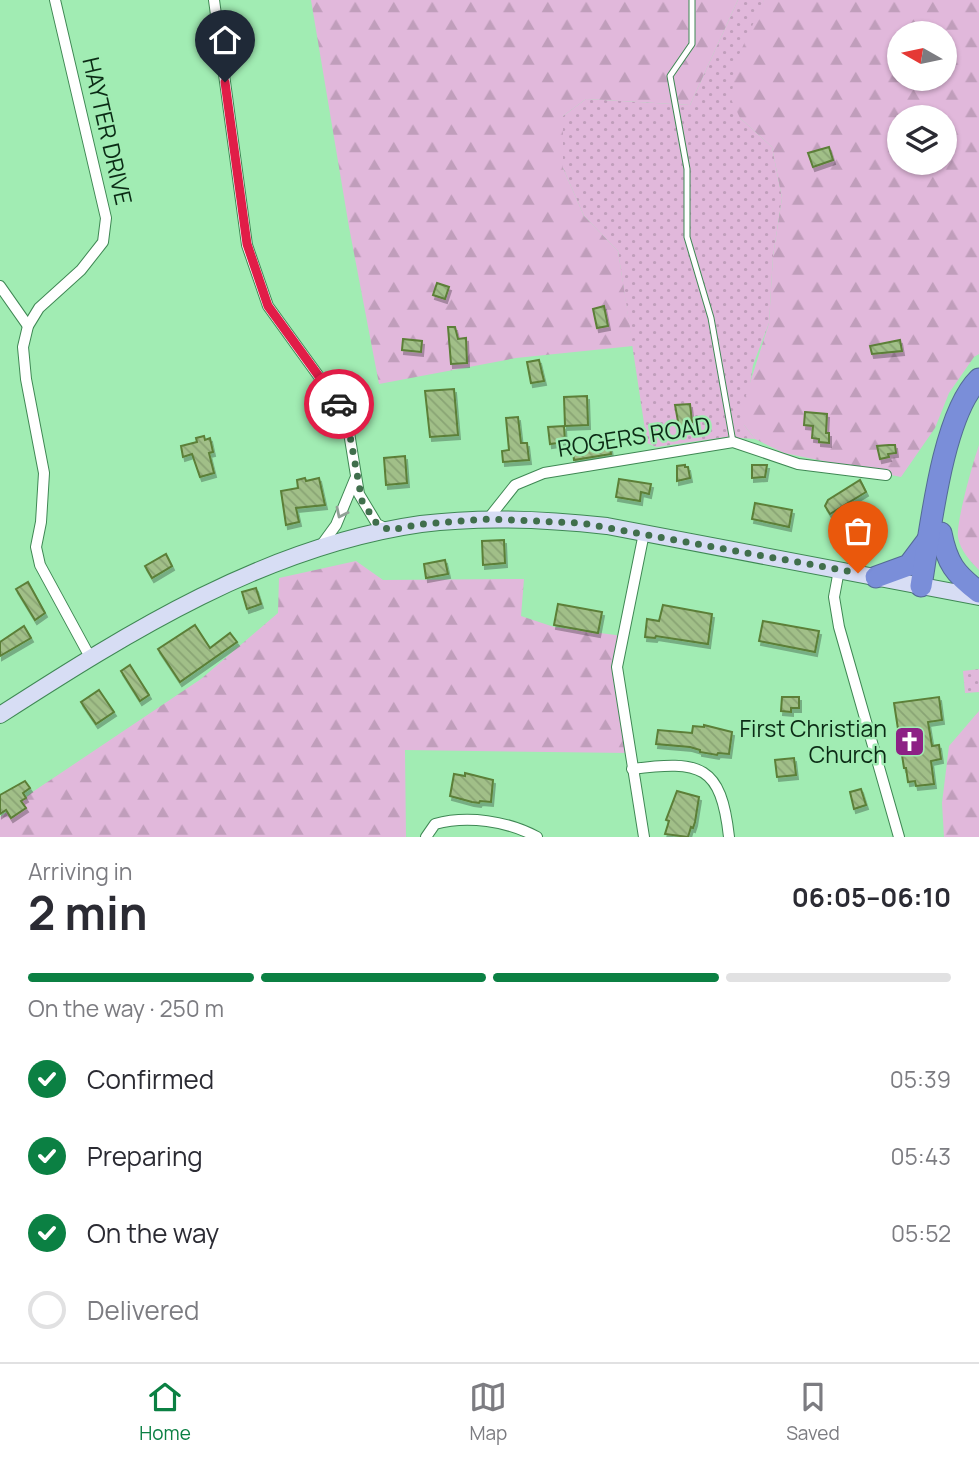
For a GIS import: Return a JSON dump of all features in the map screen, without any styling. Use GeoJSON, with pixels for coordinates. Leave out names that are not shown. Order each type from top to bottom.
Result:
{"type":"FeatureCollection","features":[{"type":"Feature","properties":{"kind":"highway"},"geometry":{"type":"LineString","coordinates":[[876,577],[909,565],[936,535],[948,442],[959,409],[979,379]]}},
{"type":"Feature","properties":{"kind":"highway"},"geometry":{"type":"LineString","coordinates":[[926,587],[960,439],[969,412],[979,397]]}},
{"type":"Feature","properties":{"kind":"highway"},"geometry":{"type":"LineString","coordinates":[[936,535],[950,564],[979,594]]}},
{"type":"Feature","properties":{"kind":"main road"},"geometry":{"type":"LineString","coordinates":[[1,712],[90,657],[230,581],[287,558],[355,537],[422,524],[488,519],[581,523],[926,587],[979,594]]}},
{"type":"Feature","properties":{"kind":"street","name":"HAYTER DRIVE"},"geometry":{"type":"LineString","coordinates":[[28,326],[39,308],[94,256],[103,242],[106,218],[55,0]]}},
{"type":"Feature","properties":{"kind":"street"},"geometry":{"type":"LineString","coordinates":[[215,0],[247,244],[268,306],[346,414],[362,501],[373,520],[390,530]]}},
{"type":"Feature","properties":{"kind":"street"},"geometry":{"type":"LineString","coordinates":[[0,286],[28,326],[23,347],[26,379],[44,473],[41,522],[36,547],[40,565],[90,657]]}},
{"type":"Feature","properties":{"kind":"street","name":"ROGERS ROAD"},"geometry":{"type":"LineString","coordinates":[[488,519],[515,485],[544,473],[733,442],[798,464],[886,475]]}},
{"type":"Feature","properties":{"kind":"street"},"geometry":{"type":"LineString","coordinates":[[320,548],[336,525],[356,476]]}},
{"type":"Feature","properties":{"kind":"street"},"geometry":{"type":"LineString","coordinates":[[644,533],[617,667],[644,837]]}},
{"type":"Feature","properties":{"kind":"street"},"geometry":{"type":"LineString","coordinates":[[839,570],[834,597],[839,627],[899,837]]}},
{"type":"Feature","properties":{"kind":"street"},"geometry":{"type":"LineString","coordinates":[[632,769],[672,765],[691,768],[709,776],[720,792],[729,837]]}},
{"type":"Feature","properties":{"kind":"street"},"geometry":{"type":"LineString","coordinates":[[426,837],[435,824],[451,820],[519,827],[537,837]]}},
{"type":"Feature","properties":{"kind":"lane"},"geometry":{"type":"LineString","coordinates":[[692,0],[692,44],[670,76],[687,169],[687,237],[711,318],[733,442]]}},
{"type":"Feature","properties":{"kind":"green space"},"geometry":{"type":"Polygon","coordinates":[[[311,0],[738,0],[690,105],[586,99],[563,116],[563,168],[584,216],[618,251],[633,346],[516,358],[379,384],[349,227],[311,0]]]}},
{"type":"Feature","properties":{"kind":"green space"},"geometry":{"type":"Polygon","coordinates":[[[738,0],[764,0],[740,118],[772,147],[782,198],[773,256],[769,323],[753,365],[744,425],[755,439],[726,437],[656,447],[647,443],[618,251],[584,216],[563,168],[563,116],[586,99],[690,105],[738,0]]]}},
{"type":"Feature","properties":{"kind":"green space"},"geometry":{"type":"Polygon","coordinates":[[[764,0],[979,0],[979,354],[974,357],[949,393],[935,428],[901,477],[784,453],[755,439],[744,425],[743,405],[769,323],[773,256],[782,198],[772,147],[740,118],[731,99],[737,59],[764,0]]]}},
{"type":"Feature","properties":{"kind":"green space"},"geometry":{"type":"Polygon","coordinates":[[[979,445],[979,570],[963,551],[958,529],[979,445]]]}},
{"type":"Feature","properties":{"kind":"green space"},"geometry":{"type":"Polygon","coordinates":[[[356,561],[383,580],[524,579],[521,616],[554,627],[623,636],[617,667],[629,753],[405,750],[406,837],[0,837],[0,817],[34,791],[201,679],[278,613],[279,578],[356,561]]]}},
{"type":"Feature","properties":{"kind":"green space"},"geometry":{"type":"Polygon","coordinates":[[[979,669],[979,692],[965,693],[963,671],[979,669]]]}},
{"type":"Feature","properties":{"kind":"green space"},"geometry":{"type":"Polygon","coordinates":[[[979,711],[979,837],[944,837],[942,803],[949,746],[979,711]]]}},
{"type":"Feature","properties":{"kind":"building"},"geometry":{"type":"Polygon","coordinates":[[[829,147],[833,160],[813,167],[808,153],[829,147]]]}},
{"type":"Feature","properties":{"kind":"building"},"geometry":{"type":"Polygon","coordinates":[[[437,283],[449,287],[445,299],[433,295],[437,283]]]}},
{"type":"Feature","properties":{"kind":"building"},"geometry":{"type":"Polygon","coordinates":[[[604,306],[608,326],[597,328],[593,309],[604,306]]]}},
{"type":"Feature","properties":{"kind":"building"},"geometry":{"type":"Polygon","coordinates":[[[448,327],[455,327],[458,339],[466,338],[467,363],[451,364],[448,327]]]}},
{"type":"Feature","properties":{"kind":"building"},"geometry":{"type":"Polygon","coordinates":[[[403,339],[422,341],[421,352],[402,350],[403,339]]]}},
{"type":"Feature","properties":{"kind":"building"},"geometry":{"type":"Polygon","coordinates":[[[900,340],[902,351],[872,354],[870,346],[900,340]]]}},
{"type":"Feature","properties":{"kind":"building"},"geometry":{"type":"Polygon","coordinates":[[[539,360],[544,381],[531,383],[527,362],[539,360]]]}},
{"type":"Feature","properties":{"kind":"building"},"geometry":{"type":"Polygon","coordinates":[[[454,389],[458,435],[430,437],[425,391],[454,389]]]}},
{"type":"Feature","properties":{"kind":"building"},"geometry":{"type":"Polygon","coordinates":[[[587,396],[588,425],[565,426],[564,397],[587,396]]]}},
{"type":"Feature","properties":{"kind":"building"},"geometry":{"type":"Polygon","coordinates":[[[690,404],[692,422],[690,426],[679,427],[675,405],[690,404]]]}},
{"type":"Feature","properties":{"kind":"building"},"geometry":{"type":"Polygon","coordinates":[[[805,412],[827,414],[826,433],[829,433],[829,443],[812,438],[813,426],[804,425],[805,412]]]}},
{"type":"Feature","properties":{"kind":"building"},"geometry":{"type":"Polygon","coordinates":[[[518,417],[521,443],[527,443],[529,460],[503,462],[502,451],[509,450],[506,418],[518,417]]]}},
{"type":"Feature","properties":{"kind":"building"},"geometry":{"type":"Polygon","coordinates":[[[564,426],[565,442],[550,444],[548,427],[564,426]]]}},
{"type":"Feature","properties":{"kind":"building"},"geometry":{"type":"Polygon","coordinates":[[[204,436],[205,440],[210,438],[213,452],[209,453],[214,473],[200,477],[192,454],[183,457],[181,446],[197,442],[196,438],[204,436]]]}},
{"type":"Feature","properties":{"kind":"building"},"geometry":{"type":"Polygon","coordinates":[[[895,445],[896,453],[880,459],[877,446],[895,445]]]}},
{"type":"Feature","properties":{"kind":"building"},"geometry":{"type":"Polygon","coordinates":[[[610,447],[611,454],[574,460],[573,452],[610,447]]]}},
{"type":"Feature","properties":{"kind":"building"},"geometry":{"type":"Polygon","coordinates":[[[405,456],[407,483],[386,485],[384,458],[405,456]]]}},
{"type":"Feature","properties":{"kind":"building"},"geometry":{"type":"Polygon","coordinates":[[[685,465],[690,478],[677,481],[677,466],[685,465]]]}},
{"type":"Feature","properties":{"kind":"building"},"geometry":{"type":"Polygon","coordinates":[[[752,465],[767,465],[765,477],[752,478],[752,465]]]}},
{"type":"Feature","properties":{"kind":"building"},"geometry":{"type":"Polygon","coordinates":[[[305,478],[306,481],[319,478],[325,505],[296,508],[299,522],[286,525],[281,491],[298,488],[297,480],[305,478]]]}},
{"type":"Feature","properties":{"kind":"building"},"geometry":{"type":"Polygon","coordinates":[[[619,479],[651,484],[649,494],[641,492],[640,501],[616,497],[619,479]]]}},
{"type":"Feature","properties":{"kind":"building"},"geometry":{"type":"Polygon","coordinates":[[[860,480],[866,492],[830,514],[825,506],[828,500],[860,480]]]}},
{"type":"Feature","properties":{"kind":"building"},"geometry":{"type":"Polygon","coordinates":[[[755,503],[792,510],[789,527],[752,519],[755,503]]]}},
{"type":"Feature","properties":{"kind":"building"},"geometry":{"type":"Polygon","coordinates":[[[504,540],[505,563],[483,565],[482,541],[504,540]]]}},
{"type":"Feature","properties":{"kind":"building"},"geometry":{"type":"Polygon","coordinates":[[[166,554],[172,566],[152,578],[145,566],[166,554]]]}},
{"type":"Feature","properties":{"kind":"building"},"geometry":{"type":"Polygon","coordinates":[[[445,560],[448,574],[426,578],[424,564],[445,560]]]}},
{"type":"Feature","properties":{"kind":"building"},"geometry":{"type":"Polygon","coordinates":[[[28,582],[45,613],[35,620],[16,589],[28,582]]]}},
{"type":"Feature","properties":{"kind":"building"},"geometry":{"type":"Polygon","coordinates":[[[256,588],[261,604],[247,609],[242,592],[256,588]]]}},
{"type":"Feature","properties":{"kind":"building"},"geometry":{"type":"Polygon","coordinates":[[[558,604],[602,612],[598,633],[554,625],[558,604]]]}},
{"type":"Feature","properties":{"kind":"building"},"geometry":{"type":"Polygon","coordinates":[[[663,605],[712,614],[708,644],[656,636],[645,637],[647,619],[659,621],[663,605]]]}},
{"type":"Feature","properties":{"kind":"building"},"geometry":{"type":"Polygon","coordinates":[[[763,621],[819,631],[815,652],[759,641],[763,621]]]}},
{"type":"Feature","properties":{"kind":"building"},"geometry":{"type":"Polygon","coordinates":[[[195,625],[210,648],[230,633],[237,642],[180,682],[158,649],[195,625]]]}},
{"type":"Feature","properties":{"kind":"building"},"geometry":{"type":"Polygon","coordinates":[[[24,626],[31,638],[0,656],[0,642],[24,626]]]}},
{"type":"Feature","properties":{"kind":"building"},"geometry":{"type":"Polygon","coordinates":[[[130,665],[149,695],[140,701],[121,671],[130,665]]]}},
{"type":"Feature","properties":{"kind":"building"},"geometry":{"type":"Polygon","coordinates":[[[99,690],[114,712],[96,724],[81,702],[99,690]]]}},
{"type":"Feature","properties":{"kind":"building"},"geometry":{"type":"Polygon","coordinates":[[[782,697],[799,697],[799,708],[791,708],[791,712],[781,711],[782,697]]]}},
{"type":"Feature","properties":{"kind":"building","name":"First Christian Church"},"geometry":{"type":"Polygon","coordinates":[[[939,697],[942,720],[928,722],[932,746],[939,745],[941,759],[931,761],[934,784],[916,786],[915,781],[908,782],[904,768],[894,703],[939,697]]]}},
{"type":"Feature","properties":{"kind":"building"},"geometry":{"type":"Polygon","coordinates":[[[704,725],[732,732],[729,754],[717,755],[690,747],[656,744],[658,730],[692,733],[693,726],[704,725]]]}},
{"type":"Feature","properties":{"kind":"building"},"geometry":{"type":"Polygon","coordinates":[[[794,758],[796,775],[777,777],[775,760],[794,758]]]}},
{"type":"Feature","properties":{"kind":"building"},"geometry":{"type":"Polygon","coordinates":[[[465,773],[493,780],[491,802],[472,802],[450,796],[454,774],[465,776],[465,773]]]}},
{"type":"Feature","properties":{"kind":"building"},"geometry":{"type":"Polygon","coordinates":[[[25,781],[30,788],[23,793],[26,798],[21,801],[26,808],[11,818],[6,810],[0,814],[0,795],[25,781]]]}},
{"type":"Feature","properties":{"kind":"building"},"geometry":{"type":"Polygon","coordinates":[[[861,789],[866,805],[854,809],[850,792],[861,789]]]}},
{"type":"Feature","properties":{"kind":"building"},"geometry":{"type":"Polygon","coordinates":[[[677,791],[699,797],[695,822],[688,837],[665,834],[669,821],[666,820],[677,791]]]}},
{"type":"Feature","properties":{"kind":"way so far"},"geometry":{"type":"LineString","coordinates":[[339,404],[346,414],[359,494],[373,520],[390,530],[422,524],[488,519],[581,523],[858,573]]}},
{"type":"Feature","properties":{"kind":"place","name":"First Christian Church"},"geometry":{"type":"Point","coordinates":[910,742]}},
{"type":"Feature","properties":{"kind":"route"},"geometry":{"type":"LineString","coordinates":[[225,82],[247,244],[268,306],[339,404]]}}]}
